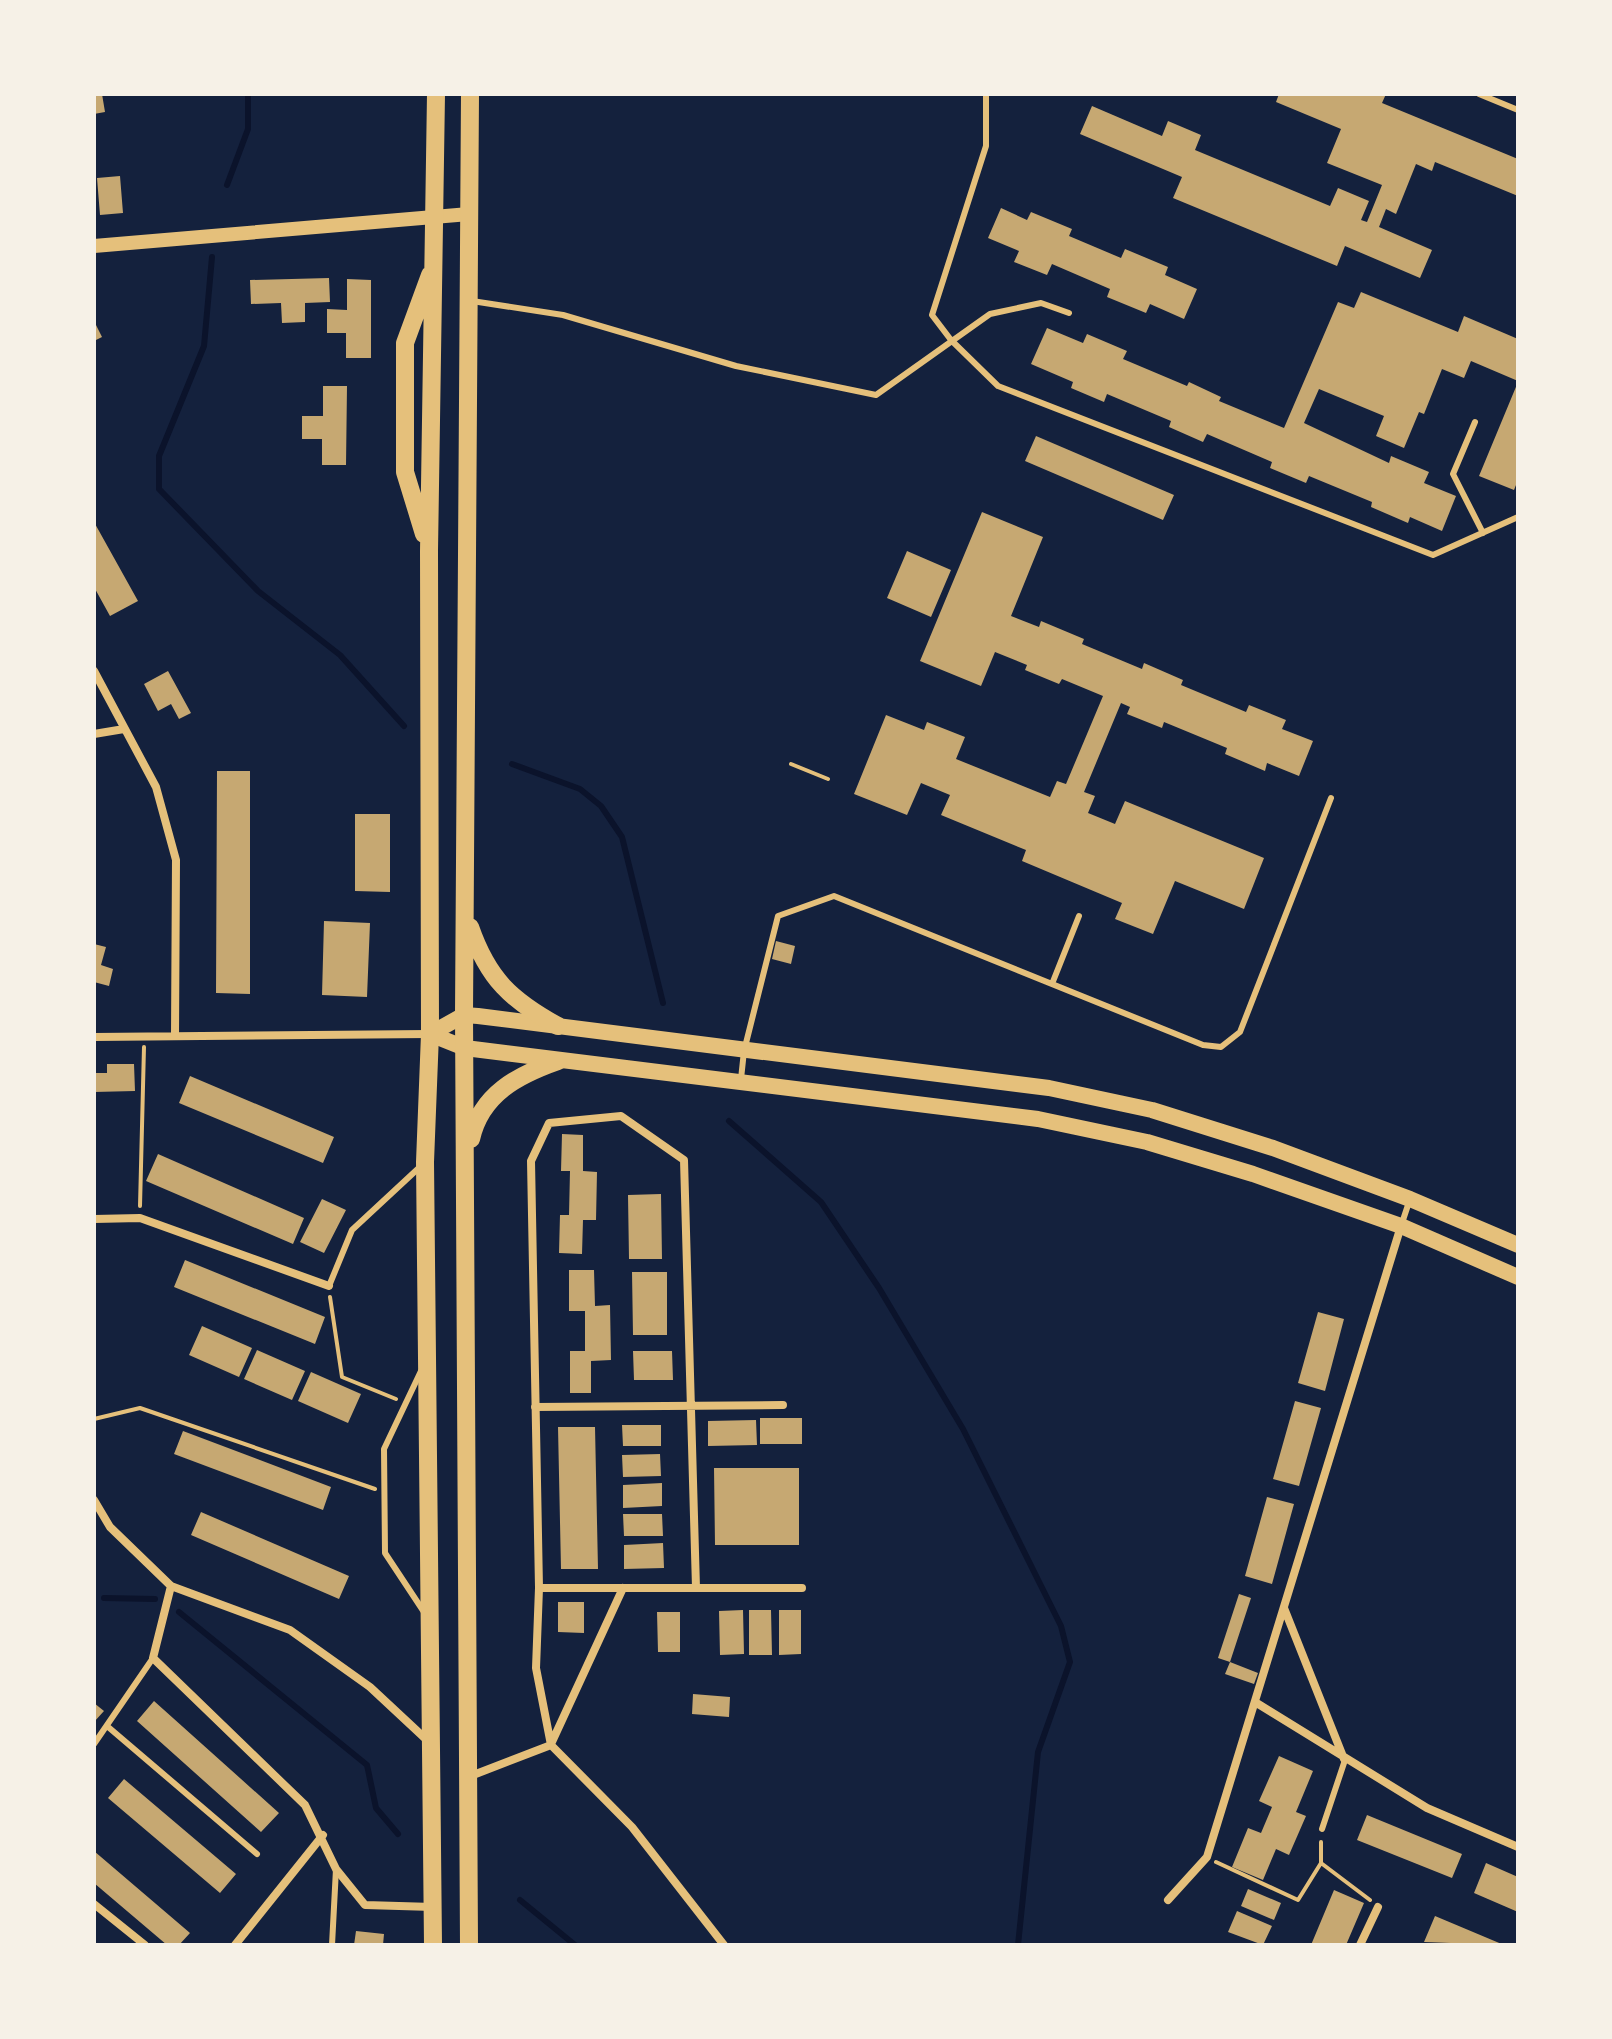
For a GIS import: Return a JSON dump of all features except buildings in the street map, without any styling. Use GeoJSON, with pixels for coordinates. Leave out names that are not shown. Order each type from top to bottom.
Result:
{"type":"FeatureCollection","features":[{"type":"Feature","properties":{"kind":"highway"},"geometry":{"type":"LineString","coordinates":[[433,1945],[425,1162],[430,1034],[429,551],[436,94]]}},
{"type":"Feature","properties":{"kind":"highway"},"geometry":{"type":"LineString","coordinates":[[469,1945],[464,1015],[470,94]]}},
{"type":"Feature","properties":{"kind":"highway"},"geometry":{"type":"LineString","coordinates":[[429,551],[405,472],[405,343],[435,261]]}},
{"type":"Feature","properties":{"kind":"highway"},"geometry":{"type":"LineString","coordinates":[[465,911],[479,954],[500,986],[522,1007],[558,1026]]}},
{"type":"Feature","properties":{"kind":"highway"},"geometry":{"type":"LineString","coordinates":[[465,1161],[473,1128],[487,1102],[514,1078],[558,1061]]}},
{"type":"Feature","properties":{"kind":"main road"},"geometry":{"type":"LineString","coordinates":[[430,1034],[464,1015],[1049,1088],[1152,1110],[1273,1148],[1410,1199],[1518,1245]]}},
{"type":"Feature","properties":{"kind":"main road"},"geometry":{"type":"LineString","coordinates":[[430,1034],[465,1048],[1038,1119],[1147,1142],[1253,1174],[1401,1226],[1518,1277]]}},
{"type":"Feature","properties":{"kind":"street"},"geometry":{"type":"LineString","coordinates":[[94,246],[469,214]]}},
{"type":"Feature","properties":{"kind":"street"},"geometry":{"type":"LineString","coordinates":[[94,671],[156,787],[176,860],[175,1036]]}},
{"type":"Feature","properties":{"kind":"street"},"geometry":{"type":"LineString","coordinates":[[94,734],[124,729]]}},
{"type":"Feature","properties":{"kind":"street"},"geometry":{"type":"LineString","coordinates":[[94,1037],[430,1034]]}},
{"type":"Feature","properties":{"kind":"street"},"geometry":{"type":"LineString","coordinates":[[696,1588],[684,1160],[621,1116],[549,1123],[531,1161],[539,1588],[536,1668],[551,1745],[632,1827],[724,1945]]}},
{"type":"Feature","properties":{"kind":"street"},"geometry":{"type":"LineString","coordinates":[[94,1219],[140,1218],[329,1286]]}},
{"type":"Feature","properties":{"kind":"street"},"geometry":{"type":"LineString","coordinates":[[1168,1900],[1207,1857],[1401,1226]]}},
{"type":"Feature","properties":{"kind":"street"},"geometry":{"type":"LineString","coordinates":[[535,1407],[783,1405]]}},
{"type":"Feature","properties":{"kind":"street"},"geometry":{"type":"LineString","coordinates":[[94,1500],[110,1527],[171,1586],[290,1630],[370,1687],[430,1742]]}},
{"type":"Feature","properties":{"kind":"street"},"geometry":{"type":"LineString","coordinates":[[171,1586],[153,1658],[305,1805],[323,1835],[336,1869],[365,1905],[434,1907]]}},
{"type":"Feature","properties":{"kind":"street"},"geometry":{"type":"LineString","coordinates":[[539,1588],[802,1588]]}},
{"type":"Feature","properties":{"kind":"street"},"geometry":{"type":"LineString","coordinates":[[468,1777],[551,1745],[623,1588]]}},
{"type":"Feature","properties":{"kind":"street"},"geometry":{"type":"LineString","coordinates":[[1284,1607],[1345,1760]]}},
{"type":"Feature","properties":{"kind":"street"},"geometry":{"type":"LineString","coordinates":[[1255,1702],[1427,1808],[1518,1847]]}},
{"type":"Feature","properties":{"kind":"street"},"geometry":{"type":"LineString","coordinates":[[235,1945],[323,1835]]}},
{"type":"Feature","properties":{"kind":"street"},"geometry":{"type":"LineString","coordinates":[[94,1904],[145,1945]]}},
{"type":"Feature","properties":{"kind":"street"},"geometry":{"type":"LineString","coordinates":[[1360,1945],[1378,1907]]}},
{"type":"Feature","properties":{"kind":"lane"},"geometry":{"type":"LineString","coordinates":[[986,94],[986,146],[932,315],[951,340],[998,386],[1433,555],[1518,517]]}},
{"type":"Feature","properties":{"kind":"lane"},"geometry":{"type":"LineString","coordinates":[[1479,94],[1518,110]]}},
{"type":"Feature","properties":{"kind":"lane"},"geometry":{"type":"LineString","coordinates":[[468,301],[563,315],[736,366],[876,395],[990,314],[1041,303],[1069,313]]}},
{"type":"Feature","properties":{"kind":"lane"},"geometry":{"type":"LineString","coordinates":[[1475,422],[1453,474],[1483,533]]}},
{"type":"Feature","properties":{"kind":"lane"},"geometry":{"type":"LineString","coordinates":[[740,1083],[744,1051],[778,916],[834,896],[1203,1045],[1221,1047],[1240,1032],[1331,798]]}},
{"type":"Feature","properties":{"kind":"lane"},"geometry":{"type":"LineString","coordinates":[[1052,984],[1079,916]]}},
{"type":"Feature","properties":{"kind":"lane"},"geometry":{"type":"LineString","coordinates":[[329,1286],[352,1230],[425,1162]]}},
{"type":"Feature","properties":{"kind":"lane"},"geometry":{"type":"LineString","coordinates":[[1401,1226],[1410,1199]]}},
{"type":"Feature","properties":{"kind":"lane"},"geometry":{"type":"LineString","coordinates":[[426,1361],[384,1449],[385,1553],[431,1622]]}},
{"type":"Feature","properties":{"kind":"lane"},"geometry":{"type":"LineString","coordinates":[[94,1744],[153,1658]]}},
{"type":"Feature","properties":{"kind":"lane"},"geometry":{"type":"LineString","coordinates":[[107,1726],[257,1854]]}},
{"type":"Feature","properties":{"kind":"lane"},"geometry":{"type":"LineString","coordinates":[[1322,1829],[1345,1760]]}},
{"type":"Feature","properties":{"kind":"lane"},"geometry":{"type":"LineString","coordinates":[[332,1945],[336,1869]]}},
{"type":"Feature","properties":{"kind":"path"},"geometry":{"type":"LineString","coordinates":[[791,764],[828,779]]}},
{"type":"Feature","properties":{"kind":"path"},"geometry":{"type":"LineString","coordinates":[[140,1218],[144,1037]]}},
{"type":"Feature","properties":{"kind":"path"},"geometry":{"type":"LineString","coordinates":[[329,1286],[342,1377],[405,1403]]}},
{"type":"Feature","properties":{"kind":"path"},"geometry":{"type":"LineString","coordinates":[[94,1419],[140,1408],[384,1493]]}},
{"type":"Feature","properties":{"kind":"path"},"geometry":{"type":"LineString","coordinates":[[1207,1857],[1298,1900],[1321,1863],[1322,1829]]}},
{"type":"Feature","properties":{"kind":"path"},"geometry":{"type":"LineString","coordinates":[[1321,1863],[1378,1907]]}},
{"type":"Feature","properties":{"kind":"waterway"},"geometry":{"type":"LineString","coordinates":[[227,185],[248,129],[248,94]]}},
{"type":"Feature","properties":{"kind":"waterway"},"geometry":{"type":"LineString","coordinates":[[212,257],[204,346],[159,456],[159,489],[258,591],[340,655],[404,726]]}},
{"type":"Feature","properties":{"kind":"waterway"},"geometry":{"type":"LineString","coordinates":[[512,764],[580,789],[601,806],[622,837],[663,1003]]}},
{"type":"Feature","properties":{"kind":"waterway"},"geometry":{"type":"LineString","coordinates":[[729,1121],[821,1202],[879,1288],[963,1429],[1061,1626],[1070,1662],[1038,1752],[1018,1945]]}},
{"type":"Feature","properties":{"kind":"waterway"},"geometry":{"type":"LineString","coordinates":[[104,1598],[155,1599]]}},
{"type":"Feature","properties":{"kind":"waterway"},"geometry":{"type":"LineString","coordinates":[[179,1612],[367,1765],[376,1808],[398,1834]]}},
{"type":"Feature","properties":{"kind":"waterway"},"geometry":{"type":"LineString","coordinates":[[520,1900],[575,1945]]}}]}
